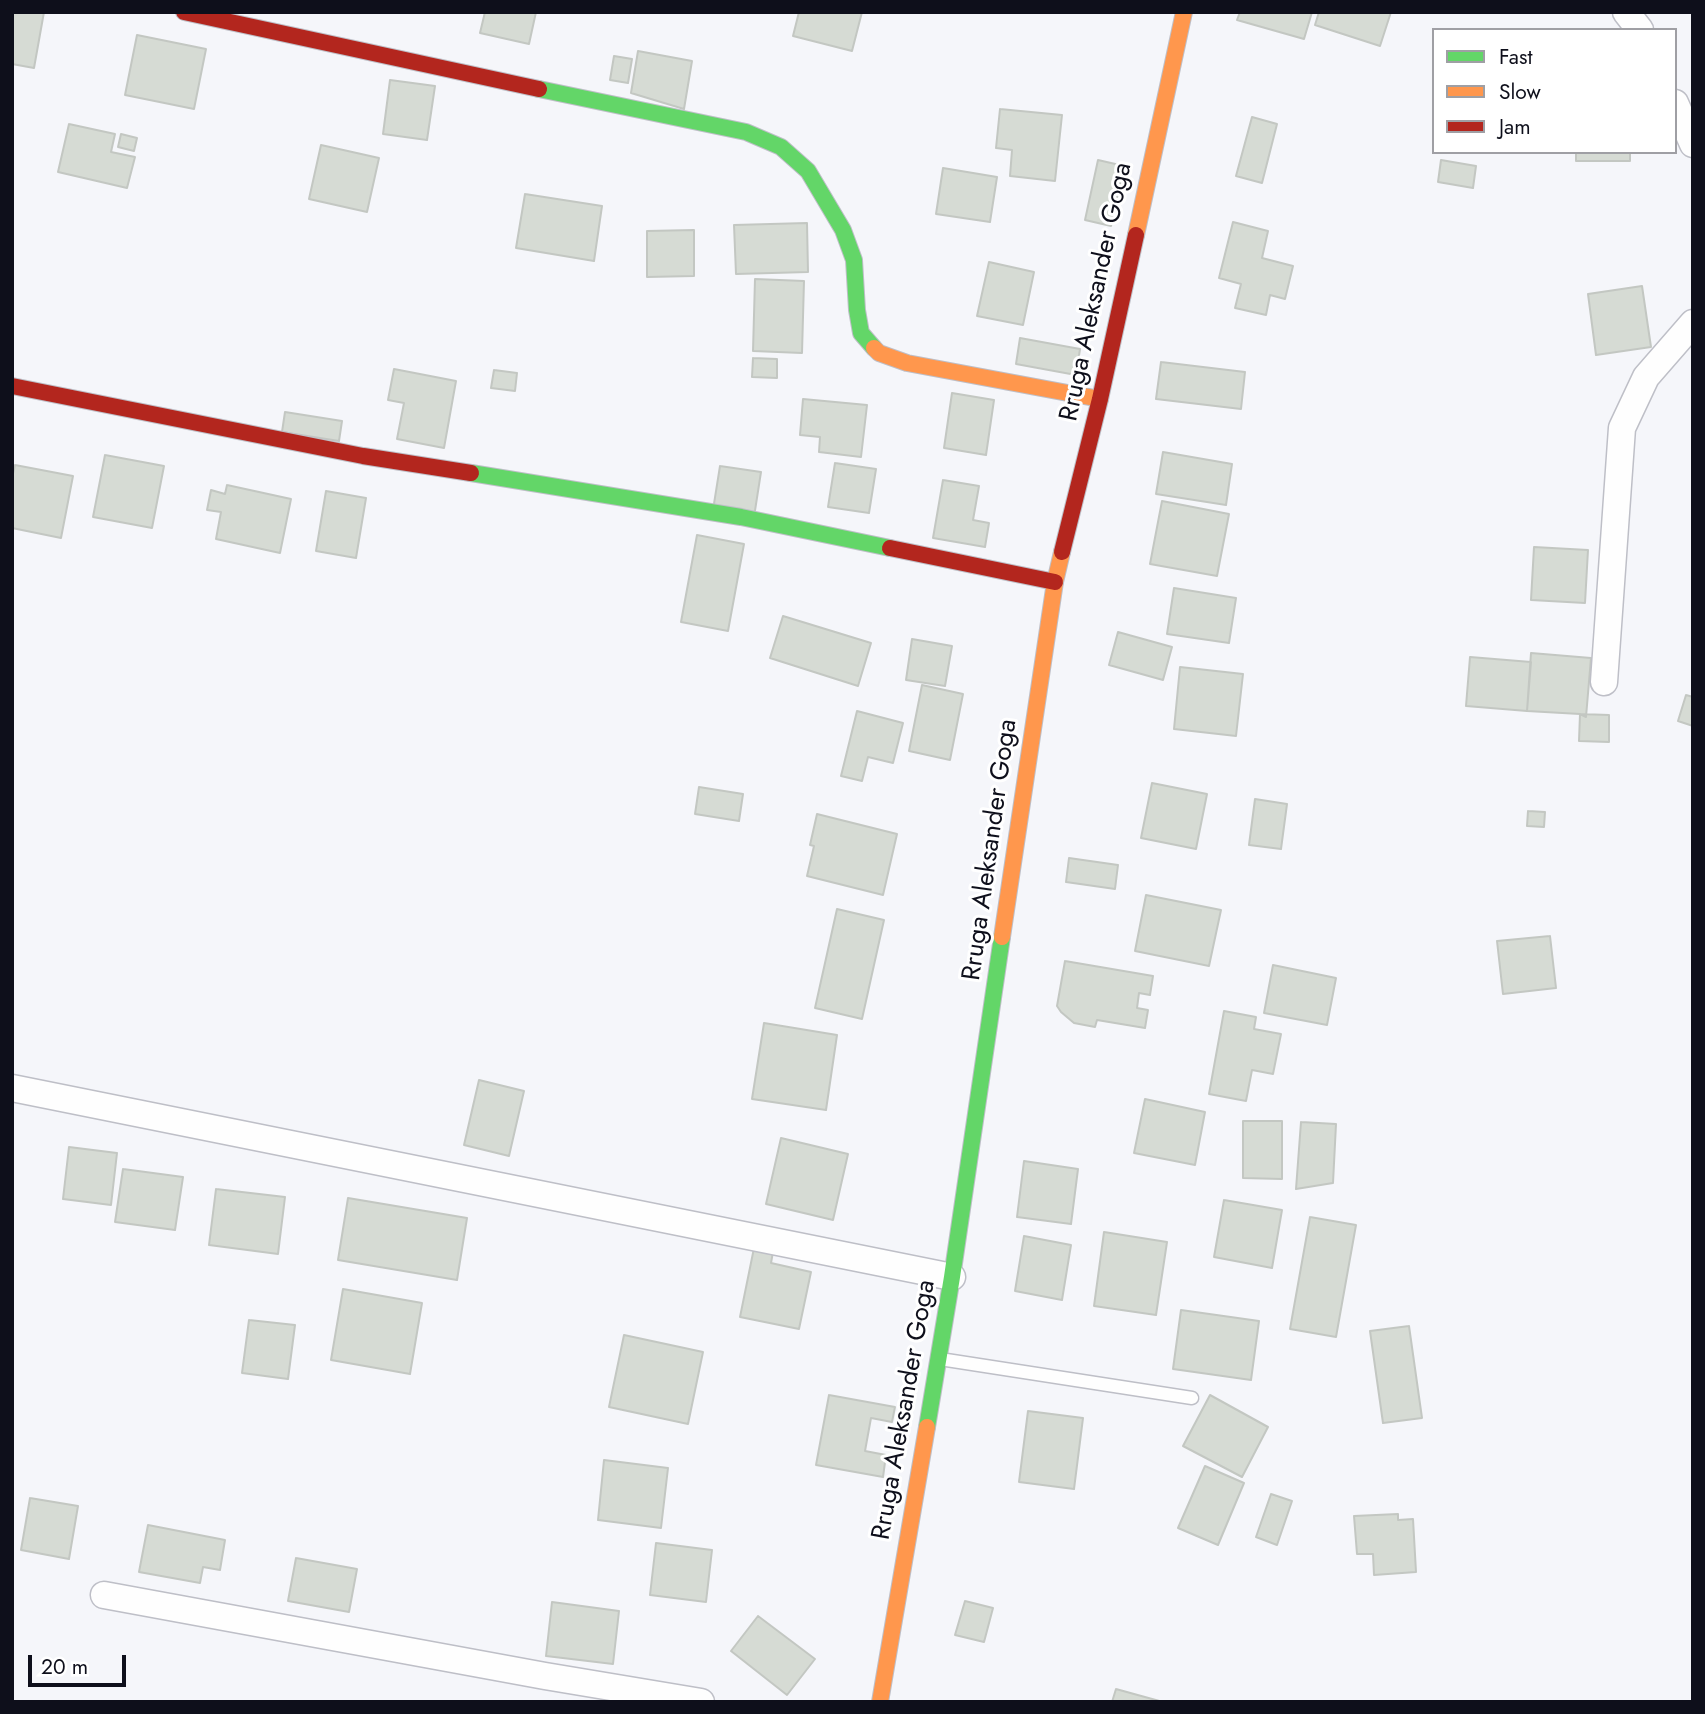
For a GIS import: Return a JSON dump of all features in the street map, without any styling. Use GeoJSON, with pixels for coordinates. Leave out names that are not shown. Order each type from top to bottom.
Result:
{"type":"FeatureCollection","features":[{"type":"Feature","properties":{"kind":"street"},"geometry":{"type":"LineString","coordinates":[[184,12],[746,132],[758,137],[781,147],[808,172],[843,230],[854,260],[861,333],[879,353],[907,363],[1100,399]]}},
{"type":"Feature","properties":{"kind":"street","name":"Rruga Aleksander Goga"},"geometry":{"type":"LineString","coordinates":[[880,1702],[953,1277],[1055,582],[1100,399],[1184,12]]}},
{"type":"Feature","properties":{"kind":"street"},"geometry":{"type":"LineString","coordinates":[[1626,12],[1638,28]]}},
{"type":"Feature","properties":{"kind":"street"},"geometry":{"type":"LineString","coordinates":[[1677,108],[1693,144]]}},
{"type":"Feature","properties":{"kind":"street"},"geometry":{"type":"LineString","coordinates":[[1604,682],[1622,428],[1646,377],[1693,323]]}},
{"type":"Feature","properties":{"kind":"street"},"geometry":{"type":"LineString","coordinates":[[12,386],[363,456],[741,517],[1055,582]]}},
{"type":"Feature","properties":{"kind":"street"},"geometry":{"type":"LineString","coordinates":[[12,1088],[953,1277]]}},
{"type":"Feature","properties":{"kind":"street"},"geometry":{"type":"LineString","coordinates":[[104,1595],[701,1702]]}},
{"type":"Feature","properties":{"kind":"lane"},"geometry":{"type":"LineString","coordinates":[[939,1359],[1192,1398]]}},
{"type":"Feature","properties":{"kind":"building"},"geometry":{"type":"Polygon","coordinates":[[[12,12],[44,12],[34,68],[12,64],[12,12]]]}},
{"type":"Feature","properties":{"kind":"building"},"geometry":{"type":"Polygon","coordinates":[[[485,12],[536,12],[529,44],[480,33],[485,12]]]}},
{"type":"Feature","properties":{"kind":"building"},"geometry":{"type":"Polygon","coordinates":[[[799,12],[862,12],[852,51],[793,36],[799,12]]]}},
{"type":"Feature","properties":{"kind":"building"},"geometry":{"type":"Polygon","coordinates":[[[1240,12],[1312,12],[1304,39],[1237,20],[1240,12]]]}},
{"type":"Feature","properties":{"kind":"building"},"geometry":{"type":"Polygon","coordinates":[[[1319,12],[1391,12],[1380,46],[1315,25],[1319,12]]]}},
{"type":"Feature","properties":{"kind":"building"},"geometry":{"type":"Polygon","coordinates":[[[137,35],[206,49],[194,109],[125,95],[137,35]]]}},
{"type":"Feature","properties":{"kind":"building"},"geometry":{"type":"Polygon","coordinates":[[[638,51],[692,61],[684,109],[631,93],[638,51]]]}},
{"type":"Feature","properties":{"kind":"building"},"geometry":{"type":"Polygon","coordinates":[[[614,56],[632,59],[628,83],[610,80],[614,56]]]}},
{"type":"Feature","properties":{"kind":"building"},"geometry":{"type":"Polygon","coordinates":[[[390,80],[435,86],[427,140],[383,134],[390,80]]]}},
{"type":"Feature","properties":{"kind":"building"},"geometry":{"type":"Polygon","coordinates":[[[1000,109],[1062,115],[1055,181],[1010,176],[1012,150],[996,148],[1000,109]]]}},
{"type":"Feature","properties":{"kind":"building"},"geometry":{"type":"Polygon","coordinates":[[[1252,117],[1277,124],[1262,183],[1236,176],[1252,117]]]}},
{"type":"Feature","properties":{"kind":"building"},"geometry":{"type":"Polygon","coordinates":[[[69,124],[115,134],[111,152],[135,157],[127,188],[58,172],[69,124]]]}},
{"type":"Feature","properties":{"kind":"building"},"geometry":{"type":"Polygon","coordinates":[[[121,134],[137,138],[134,151],[118,147],[121,134]]]}},
{"type":"Feature","properties":{"kind":"building"},"geometry":{"type":"Polygon","coordinates":[[[321,145],[379,158],[367,212],[309,199],[321,145]]]}},
{"type":"Feature","properties":{"kind":"building"},"geometry":{"type":"Polygon","coordinates":[[[1576,154],[1630,154],[1630,161],[1576,161],[1576,154]]]}},
{"type":"Feature","properties":{"kind":"building"},"geometry":{"type":"Polygon","coordinates":[[[1098,160],[1124,166],[1111,226],[1085,220],[1098,160]]]}},
{"type":"Feature","properties":{"kind":"building"},"geometry":{"type":"Polygon","coordinates":[[[1441,160],[1476,166],[1473,188],[1438,182],[1441,160]]]}},
{"type":"Feature","properties":{"kind":"building"},"geometry":{"type":"Polygon","coordinates":[[[943,168],[997,177],[990,222],[936,214],[943,168]]]}},
{"type":"Feature","properties":{"kind":"building"},"geometry":{"type":"Polygon","coordinates":[[[525,194],[602,206],[594,261],[516,248],[525,194]]]}},
{"type":"Feature","properties":{"kind":"building"},"geometry":{"type":"Polygon","coordinates":[[[1233,222],[1268,231],[1262,258],[1293,266],[1285,299],[1270,295],[1266,315],[1235,308],[1241,284],[1219,278],[1233,222]]]}},
{"type":"Feature","properties":{"kind":"building"},"geometry":{"type":"Polygon","coordinates":[[[807,223],[808,272],[736,274],[734,225],[807,223]]]}},
{"type":"Feature","properties":{"kind":"building"},"geometry":{"type":"Polygon","coordinates":[[[694,230],[694,276],[647,277],[647,231],[694,230]]]}},
{"type":"Feature","properties":{"kind":"building"},"geometry":{"type":"Polygon","coordinates":[[[989,262],[1034,272],[1023,325],[977,316],[989,262]]]}},
{"type":"Feature","properties":{"kind":"building"},"geometry":{"type":"Polygon","coordinates":[[[755,279],[804,281],[802,353],[753,351],[755,279]]]}},
{"type":"Feature","properties":{"kind":"building"},"geometry":{"type":"Polygon","coordinates":[[[1642,286],[1651,347],[1596,355],[1588,294],[1642,286]]]}},
{"type":"Feature","properties":{"kind":"building"},"geometry":{"type":"Polygon","coordinates":[[[1020,338],[1080,349],[1076,375],[1016,364],[1020,338]]]}},
{"type":"Feature","properties":{"kind":"building"},"geometry":{"type":"Polygon","coordinates":[[[753,358],[777,359],[777,378],[752,377],[753,358]]]}},
{"type":"Feature","properties":{"kind":"building"},"geometry":{"type":"Polygon","coordinates":[[[1161,362],[1245,372],[1241,409],[1156,399],[1161,362]]]}},
{"type":"Feature","properties":{"kind":"building"},"geometry":{"type":"Polygon","coordinates":[[[394,369],[456,381],[444,448],[397,439],[404,403],[388,400],[394,369]]]}},
{"type":"Feature","properties":{"kind":"building"},"geometry":{"type":"Polygon","coordinates":[[[494,370],[517,373],[515,391],[491,388],[494,370]]]}},
{"type":"Feature","properties":{"kind":"building"},"geometry":{"type":"Polygon","coordinates":[[[952,393],[994,400],[986,455],[944,448],[952,393]]]}},
{"type":"Feature","properties":{"kind":"building"},"geometry":{"type":"Polygon","coordinates":[[[803,399],[867,405],[861,457],[819,452],[820,437],[800,435],[803,399]]]}},
{"type":"Feature","properties":{"kind":"building"},"geometry":{"type":"Polygon","coordinates":[[[285,412],[342,421],[339,441],[282,432],[285,412]]]}},
{"type":"Feature","properties":{"kind":"building"},"geometry":{"type":"Polygon","coordinates":[[[1163,452],[1232,464],[1226,505],[1156,494],[1163,452]]]}},
{"type":"Feature","properties":{"kind":"building"},"geometry":{"type":"Polygon","coordinates":[[[105,455],[164,466],[152,528],[93,517],[105,455]]]}},
{"type":"Feature","properties":{"kind":"building"},"geometry":{"type":"Polygon","coordinates":[[[835,463],[876,469],[869,513],[828,507],[835,463]]]}},
{"type":"Feature","properties":{"kind":"building"},"geometry":{"type":"Polygon","coordinates":[[[15,465],[73,476],[61,538],[12,528],[12,478],[15,465]]]}},
{"type":"Feature","properties":{"kind":"building"},"geometry":{"type":"Polygon","coordinates":[[[720,466],[761,472],[754,517],[713,510],[720,466]]]}},
{"type":"Feature","properties":{"kind":"building"},"geometry":{"type":"Polygon","coordinates":[[[943,480],[979,486],[973,520],[989,523],[985,547],[933,538],[943,480]]]}},
{"type":"Feature","properties":{"kind":"building"},"geometry":{"type":"Polygon","coordinates":[[[227,485],[291,499],[280,553],[216,539],[221,512],[207,510],[211,490],[225,494],[227,485]]]}},
{"type":"Feature","properties":{"kind":"building"},"geometry":{"type":"Polygon","coordinates":[[[326,491],[366,498],[356,558],[316,551],[326,491]]]}},
{"type":"Feature","properties":{"kind":"building"},"geometry":{"type":"Polygon","coordinates":[[[1162,501],[1229,514],[1217,576],[1150,564],[1162,501]]]}},
{"type":"Feature","properties":{"kind":"building"},"geometry":{"type":"Polygon","coordinates":[[[697,535],[744,544],[728,631],[681,622],[697,535]]]}},
{"type":"Feature","properties":{"kind":"building"},"geometry":{"type":"Polygon","coordinates":[[[1534,547],[1588,550],[1585,603],[1531,600],[1534,547]]]}},
{"type":"Feature","properties":{"kind":"building"},"geometry":{"type":"Polygon","coordinates":[[[1174,588],[1236,598],[1229,643],[1167,634],[1174,588]]]}},
{"type":"Feature","properties":{"kind":"building"},"geometry":{"type":"Polygon","coordinates":[[[783,616],[871,643],[858,686],[770,658],[783,616]]]}},
{"type":"Feature","properties":{"kind":"building"},"geometry":{"type":"Polygon","coordinates":[[[1118,632],[1172,647],[1163,680],[1109,665],[1118,632]]]}},
{"type":"Feature","properties":{"kind":"building"},"geometry":{"type":"Polygon","coordinates":[[[912,639],[952,646],[945,686],[906,680],[912,639]]]}},
{"type":"Feature","properties":{"kind":"building"},"geometry":{"type":"Polygon","coordinates":[[[1531,653],[1591,658],[1586,717],[1580,714],[1527,711],[1531,653]]]}},
{"type":"Feature","properties":{"kind":"building"},"geometry":{"type":"Polygon","coordinates":[[[1470,657],[1531,662],[1527,711],[1466,706],[1470,657]]]}},
{"type":"Feature","properties":{"kind":"building"},"geometry":{"type":"Polygon","coordinates":[[[1180,667],[1243,674],[1236,736],[1174,729],[1180,667]]]}},
{"type":"Feature","properties":{"kind":"building"},"geometry":{"type":"Polygon","coordinates":[[[922,685],[963,694],[950,760],[909,751],[922,685]]]}},
{"type":"Feature","properties":{"kind":"building"},"geometry":{"type":"Polygon","coordinates":[[[1686,695],[1693,697],[1693,726],[1678,721],[1686,695]]]}},
{"type":"Feature","properties":{"kind":"building"},"geometry":{"type":"Polygon","coordinates":[[[857,711],[903,723],[893,763],[868,757],[862,781],[841,776],[857,711]]]}},
{"type":"Feature","properties":{"kind":"building"},"geometry":{"type":"Polygon","coordinates":[[[1580,714],[1609,715],[1609,742],[1579,741],[1580,714]]]}},
{"type":"Feature","properties":{"kind":"building"},"geometry":{"type":"Polygon","coordinates":[[[1152,783],[1207,794],[1196,849],[1141,838],[1152,783]]]}},
{"type":"Feature","properties":{"kind":"building"},"geometry":{"type":"Polygon","coordinates":[[[699,787],[743,794],[739,821],[695,814],[699,787]]]}},
{"type":"Feature","properties":{"kind":"building"},"geometry":{"type":"Polygon","coordinates":[[[1255,799],[1287,804],[1281,849],[1249,845],[1255,799]]]}},
{"type":"Feature","properties":{"kind":"building"},"geometry":{"type":"Polygon","coordinates":[[[1528,811],[1545,812],[1544,827],[1527,826],[1528,811]]]}},
{"type":"Feature","properties":{"kind":"building"},"geometry":{"type":"Polygon","coordinates":[[[817,814],[897,834],[883,895],[807,876],[814,846],[810,845],[817,814]]]}},
{"type":"Feature","properties":{"kind":"building"},"geometry":{"type":"Polygon","coordinates":[[[1069,858],[1118,865],[1115,889],[1066,882],[1069,858]]]}},
{"type":"Feature","properties":{"kind":"building"},"geometry":{"type":"Polygon","coordinates":[[[1146,895],[1221,910],[1209,966],[1135,951],[1146,895]]]}},
{"type":"Feature","properties":{"kind":"building"},"geometry":{"type":"Polygon","coordinates":[[[837,909],[884,920],[862,1019],[815,1008],[837,909]]]}},
{"type":"Feature","properties":{"kind":"building"},"geometry":{"type":"Polygon","coordinates":[[[1550,936],[1556,988],[1503,994],[1497,941],[1550,936]]]}},
{"type":"Feature","properties":{"kind":"building"},"geometry":{"type":"Polygon","coordinates":[[[1065,961],[1153,976],[1150,995],[1139,993],[1137,1008],[1148,1010],[1145,1028],[1097,1020],[1095,1027],[1074,1023],[1057,1006],[1065,961]]]}},
{"type":"Feature","properties":{"kind":"building"},"geometry":{"type":"Polygon","coordinates":[[[1273,965],[1336,978],[1327,1025],[1264,1013],[1273,965]]]}},
{"type":"Feature","properties":{"kind":"building"},"geometry":{"type":"Polygon","coordinates":[[[1224,1011],[1256,1017],[1254,1029],[1281,1034],[1273,1074],[1252,1070],[1246,1101],[1209,1094],[1224,1011]]]}},
{"type":"Feature","properties":{"kind":"building"},"geometry":{"type":"Polygon","coordinates":[[[764,1023],[837,1035],[826,1110],[752,1099],[764,1023]]]}},
{"type":"Feature","properties":{"kind":"building"},"geometry":{"type":"Polygon","coordinates":[[[479,1080],[524,1091],[509,1156],[464,1145],[479,1080]]]}},
{"type":"Feature","properties":{"kind":"building"},"geometry":{"type":"Polygon","coordinates":[[[1145,1099],[1205,1112],[1195,1165],[1134,1153],[1145,1099]]]}},
{"type":"Feature","properties":{"kind":"building"},"geometry":{"type":"Polygon","coordinates":[[[1243,1121],[1282,1121],[1282,1179],[1243,1178],[1243,1121]]]}},
{"type":"Feature","properties":{"kind":"building"},"geometry":{"type":"Polygon","coordinates":[[[1301,1122],[1336,1124],[1333,1183],[1296,1189],[1301,1122]]]}},
{"type":"Feature","properties":{"kind":"building"},"geometry":{"type":"Polygon","coordinates":[[[781,1138],[848,1154],[833,1220],[766,1204],[781,1138]]]}},
{"type":"Feature","properties":{"kind":"building"},"geometry":{"type":"Polygon","coordinates":[[[69,1147],[117,1153],[111,1205],[63,1199],[69,1147]]]}},
{"type":"Feature","properties":{"kind":"building"},"geometry":{"type":"Polygon","coordinates":[[[1024,1161],[1078,1169],[1071,1224],[1017,1217],[1024,1161]]]}},
{"type":"Feature","properties":{"kind":"building"},"geometry":{"type":"Polygon","coordinates":[[[123,1169],[183,1177],[175,1230],[115,1222],[123,1169]]]}},
{"type":"Feature","properties":{"kind":"building"},"geometry":{"type":"Polygon","coordinates":[[[216,1189],[285,1197],[278,1254],[209,1245],[216,1189]]]}},
{"type":"Feature","properties":{"kind":"building"},"geometry":{"type":"Polygon","coordinates":[[[348,1198],[467,1218],[457,1280],[338,1260],[348,1198]]]}},
{"type":"Feature","properties":{"kind":"building"},"geometry":{"type":"Polygon","coordinates":[[[1224,1200],[1282,1210],[1272,1268],[1214,1257],[1224,1200]]]}},
{"type":"Feature","properties":{"kind":"building"},"geometry":{"type":"Polygon","coordinates":[[[1310,1217],[1356,1225],[1336,1337],[1290,1329],[1310,1217]]]}},
{"type":"Feature","properties":{"kind":"building"},"geometry":{"type":"Polygon","coordinates":[[[1104,1232],[1167,1242],[1156,1315],[1094,1306],[1104,1232]]]}},
{"type":"Feature","properties":{"kind":"building"},"geometry":{"type":"Polygon","coordinates":[[[1024,1236],[1071,1245],[1062,1300],[1015,1291],[1024,1236]]]}},
{"type":"Feature","properties":{"kind":"building"},"geometry":{"type":"Polygon","coordinates":[[[754,1248],[773,1252],[771,1263],[811,1272],[799,1329],[740,1317],[754,1248]]]}},
{"type":"Feature","properties":{"kind":"building"},"geometry":{"type":"Polygon","coordinates":[[[343,1289],[422,1303],[410,1374],[331,1360],[343,1289]]]}},
{"type":"Feature","properties":{"kind":"building"},"geometry":{"type":"Polygon","coordinates":[[[1181,1310],[1259,1321],[1251,1380],[1173,1369],[1181,1310]]]}},
{"type":"Feature","properties":{"kind":"building"},"geometry":{"type":"Polygon","coordinates":[[[249,1320],[295,1325],[288,1379],[242,1373],[249,1320]]]}},
{"type":"Feature","properties":{"kind":"building"},"geometry":{"type":"Polygon","coordinates":[[[1409,1326],[1422,1418],[1383,1423],[1370,1331],[1409,1326]]]}},
{"type":"Feature","properties":{"kind":"building"},"geometry":{"type":"Polygon","coordinates":[[[624,1335],[703,1352],[688,1424],[609,1407],[624,1335]]]}},
{"type":"Feature","properties":{"kind":"building"},"geometry":{"type":"Polygon","coordinates":[[[829,1395],[895,1407],[892,1422],[871,1418],[865,1451],[886,1455],[883,1477],[816,1465],[829,1395]]]}},
{"type":"Feature","properties":{"kind":"building"},"geometry":{"type":"Polygon","coordinates":[[[1210,1395],[1268,1427],[1242,1477],[1183,1446],[1210,1395]]]}},
{"type":"Feature","properties":{"kind":"building"},"geometry":{"type":"Polygon","coordinates":[[[1028,1411],[1083,1418],[1074,1489],[1019,1482],[1028,1411]]]}},
{"type":"Feature","properties":{"kind":"building"},"geometry":{"type":"Polygon","coordinates":[[[604,1460],[668,1468],[661,1528],[598,1520],[604,1460]]]}},
{"type":"Feature","properties":{"kind":"building"},"geometry":{"type":"Polygon","coordinates":[[[1205,1466],[1244,1483],[1218,1545],[1178,1528],[1205,1466]]]}},
{"type":"Feature","properties":{"kind":"building"},"geometry":{"type":"Polygon","coordinates":[[[1271,1494],[1292,1501],[1277,1545],[1256,1537],[1271,1494]]]}},
{"type":"Feature","properties":{"kind":"building"},"geometry":{"type":"Polygon","coordinates":[[[30,1498],[78,1506],[69,1559],[21,1550],[30,1498]]]}},
{"type":"Feature","properties":{"kind":"building"},"geometry":{"type":"Polygon","coordinates":[[[1398,1514],[1398,1520],[1413,1519],[1416,1572],[1374,1575],[1373,1554],[1357,1554],[1354,1516],[1398,1514]]]}},
{"type":"Feature","properties":{"kind":"building"},"geometry":{"type":"Polygon","coordinates":[[[148,1525],[225,1540],[220,1570],[203,1567],[200,1583],[139,1572],[148,1525]]]}},
{"type":"Feature","properties":{"kind":"building"},"geometry":{"type":"Polygon","coordinates":[[[656,1543],[712,1550],[706,1602],[650,1595],[656,1543]]]}},
{"type":"Feature","properties":{"kind":"building"},"geometry":{"type":"Polygon","coordinates":[[[296,1558],[357,1569],[349,1612],[288,1601],[296,1558]]]}},
{"type":"Feature","properties":{"kind":"building"},"geometry":{"type":"Polygon","coordinates":[[[965,1601],[993,1608],[984,1642],[955,1635],[965,1601]]]}},
{"type":"Feature","properties":{"kind":"building"},"geometry":{"type":"Polygon","coordinates":[[[552,1602],[619,1611],[613,1664],[546,1656],[552,1602]]]}},
{"type":"Feature","properties":{"kind":"building"},"geometry":{"type":"Polygon","coordinates":[[[758,1616],[815,1659],[787,1695],[731,1651],[758,1616]]]}},
{"type":"Feature","properties":{"kind":"building"},"geometry":{"type":"Polygon","coordinates":[[[1116,1689],[1163,1702],[1112,1702],[1116,1689]]]}},
{"type":"Feature","properties":{"kind":"traffic: fast"},"geometry":{"type":"LineString","coordinates":[[539,89],[746,132],[781,147],[808,171],[843,230],[854,260],[861,333],[874,348]]}},
{"type":"Feature","properties":{"kind":"traffic: fast"},"geometry":{"type":"LineString","coordinates":[[471,473],[741,517],[890,548]]}},
{"type":"Feature","properties":{"kind":"traffic: fast"},"geometry":{"type":"LineString","coordinates":[[927,1427],[1002,937]]}},
{"type":"Feature","properties":{"kind":"traffic: slow"},"geometry":{"type":"LineString","coordinates":[[1136,235],[1184,12]]}},
{"type":"Feature","properties":{"kind":"traffic: slow"},"geometry":{"type":"LineString","coordinates":[[874,348],[879,353],[907,363],[1100,399]]}},
{"type":"Feature","properties":{"kind":"traffic: slow"},"geometry":{"type":"LineString","coordinates":[[1002,937],[1055,582],[1062,552]]}},
{"type":"Feature","properties":{"kind":"traffic: slow"},"geometry":{"type":"LineString","coordinates":[[880,1702],[927,1427]]}},
{"type":"Feature","properties":{"kind":"traffic: jam"},"geometry":{"type":"LineString","coordinates":[[184,12],[539,89]]}},
{"type":"Feature","properties":{"kind":"traffic: jam"},"geometry":{"type":"LineString","coordinates":[[1062,552],[1100,399],[1136,235]]}},
{"type":"Feature","properties":{"kind":"traffic: jam"},"geometry":{"type":"LineString","coordinates":[[12,386],[363,456],[471,473]]}},
{"type":"Feature","properties":{"kind":"traffic: jam"},"geometry":{"type":"LineString","coordinates":[[890,548],[1055,582]]}}]}
